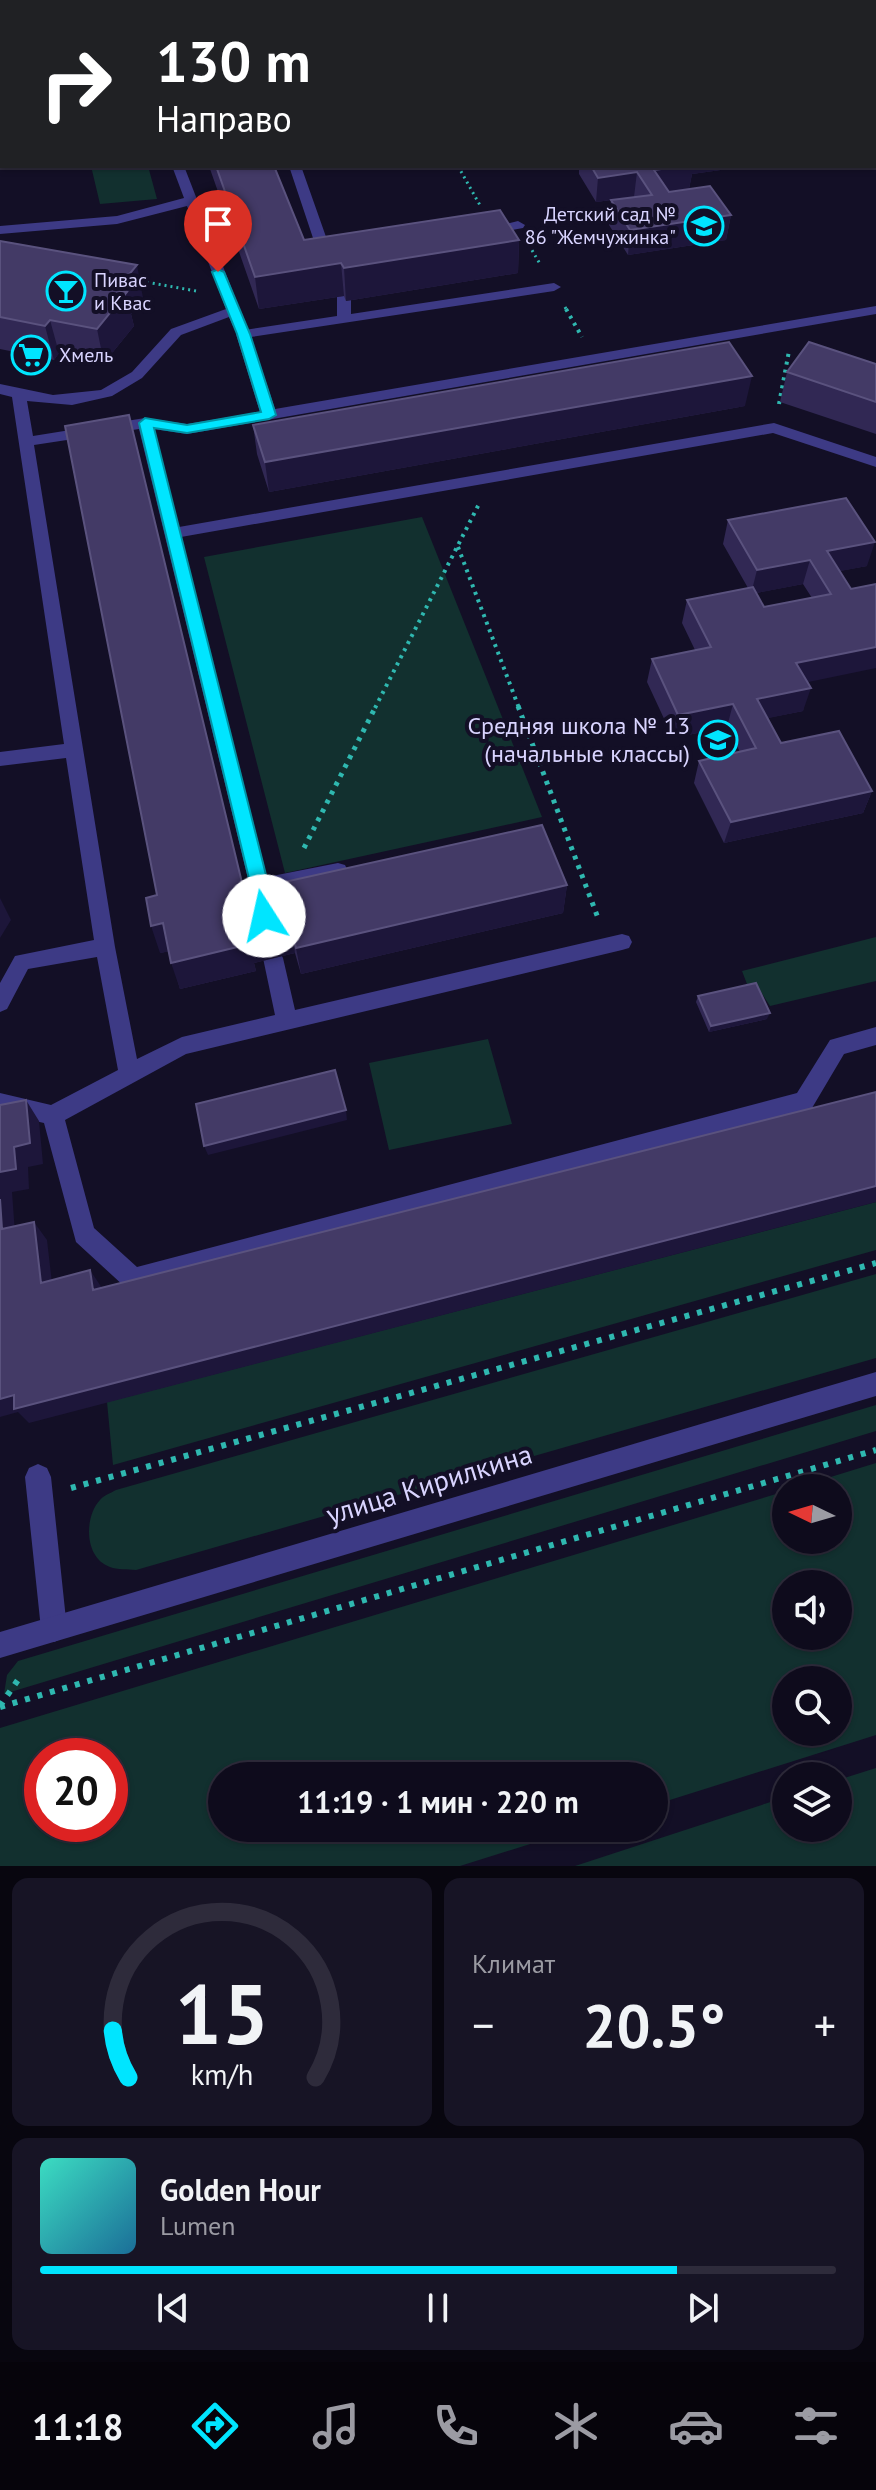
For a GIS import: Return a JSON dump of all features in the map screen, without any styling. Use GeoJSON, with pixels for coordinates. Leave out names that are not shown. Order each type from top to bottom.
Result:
{"type":"FeatureCollection","features":[{"type":"Feature","properties":{"kind":"street"},"geometry":{"type":"LineString","coordinates":[[179,168],[243,334],[269,415]]}},
{"type":"Feature","properties":{"kind":"street"},"geometry":{"type":"LineString","coordinates":[[296,168],[329,262],[356,251]]}},
{"type":"Feature","properties":{"kind":"street"},"geometry":{"type":"LineString","coordinates":[[0,230],[117,220],[189,201]]}},
{"type":"Feature","properties":{"kind":"street"},"geometry":{"type":"LineString","coordinates":[[478,232],[518,225]]}},
{"type":"Feature","properties":{"kind":"street"},"geometry":{"type":"LineString","coordinates":[[243,334],[554,287]]}},
{"type":"Feature","properties":{"kind":"street"},"geometry":{"type":"LineString","coordinates":[[344,296],[344,319]]}},
{"type":"Feature","properties":{"kind":"street"},"geometry":{"type":"LineString","coordinates":[[26,442],[145,423],[187,429],[876,310]]}},
{"type":"Feature","properties":{"kind":"street"},"geometry":{"type":"LineString","coordinates":[[0,389],[19,395],[86,399],[114,393],[138,374],[171,335],[233,311]]}},
{"type":"Feature","properties":{"kind":"street"},"geometry":{"type":"LineString","coordinates":[[19,395],[105,947],[129,1073]]}},
{"type":"Feature","properties":{"kind":"street"},"geometry":{"type":"LineString","coordinates":[[145,423],[261,894],[287,881],[362,866]]}},
{"type":"Feature","properties":{"kind":"street"},"geometry":{"type":"LineString","coordinates":[[173,533],[774,428],[876,462]]}},
{"type":"Feature","properties":{"kind":"street"},"geometry":{"type":"LineString","coordinates":[[0,759],[74,750]]}},
{"type":"Feature","properties":{"kind":"street"},"geometry":{"type":"LineString","coordinates":[[0,1103],[53,1115],[182,1046],[615,944]]}},
{"type":"Feature","properties":{"kind":"street"},"geometry":{"type":"LineString","coordinates":[[0,1003],[22,962],[105,947]]}},
{"type":"Feature","properties":{"kind":"street"},"geometry":{"type":"LineString","coordinates":[[273,958],[287,1021]]}},
{"type":"Feature","properties":{"kind":"street"},"geometry":{"type":"LineString","coordinates":[[53,1115],[84,1234],[133,1279],[804,1101],[837,1047],[876,1036]]}},
{"type":"Feature","properties":{"kind":"street","name":"улица Кирилкина"},"geometry":{"type":"LineString","coordinates":[[0,1645],[876,1384]]}},
{"type":"Feature","properties":{"kind":"street"},"geometry":{"type":"LineString","coordinates":[[39,1487],[54,1629]]}},
{"type":"Feature","properties":{"kind":"path"},"geometry":{"type":"LineString","coordinates":[[459,168],[493,229]]}},
{"type":"Feature","properties":{"kind":"path"},"geometry":{"type":"LineString","coordinates":[[121,278],[227,296]]}},
{"type":"Feature","properties":{"kind":"path"},"geometry":{"type":"LineString","coordinates":[[774,428],[794,324]]}},
{"type":"Feature","properties":{"kind":"path"},"geometry":{"type":"LineString","coordinates":[[287,881],[493,477]]}},
{"type":"Feature","properties":{"kind":"path"},"geometry":{"type":"LineString","coordinates":[[458,547],[615,944]]}},
{"type":"Feature","properties":{"kind":"path"},"geometry":{"type":"LineString","coordinates":[[39,1487],[876,1263]]}},
{"type":"Feature","properties":{"kind":"path"},"geometry":{"type":"LineString","coordinates":[[0,1707],[876,1450]]}},
{"type":"Feature","properties":{"kind":"green space"},"geometry":{"type":"Polygon","coordinates":[[[91,168],[149,168],[157,199],[100,204],[91,168]]]}},
{"type":"Feature","properties":{"kind":"green space"},"geometry":{"type":"Polygon","coordinates":[[[422,517],[542,817],[285,873],[204,557],[422,517]]]}},
{"type":"Feature","properties":{"kind":"green space"},"geometry":{"type":"Polygon","coordinates":[[[876,937],[876,981],[770,1006],[755,983],[747,984],[742,971],[876,937]]]}},
{"type":"Feature","properties":{"kind":"green space"},"geometry":{"type":"Polygon","coordinates":[[[488,1039],[512,1124],[389,1150],[369,1063],[488,1039]]]}},
{"type":"Feature","properties":{"kind":"green space"},"geometry":{"type":"Polygon","coordinates":[[[876,1202],[876,1250],[113,1465],[107,1402],[876,1202]]]}},
{"type":"Feature","properties":{"kind":"green space"},"geometry":{"type":"Polygon","coordinates":[[[876,1274],[876,1358],[136,1570],[110,1567],[101,1562],[91,1546],[89,1526],[95,1507],[102,1498],[116,1490],[876,1274]]]}},
{"type":"Feature","properties":{"kind":"green space"},"geometry":{"type":"Polygon","coordinates":[[[876,1405],[876,1431],[4,1694],[7,1675],[18,1661],[876,1405]]]}},
{"type":"Feature","properties":{"kind":"green space"},"geometry":{"type":"Polygon","coordinates":[[[876,1463],[876,1735],[852,1743],[852,1666],[772,1666],[772,1746],[841,1746],[790,1762],[772,1762],[772,1768],[668,1801],[668,1762],[208,1762],[208,1842],[536,1842],[460,1866],[0,1866],[0,1728],[772,1495],[772,1554],[852,1554],[852,1474],[840,1474],[876,1463]]]}},
{"type":"Feature","properties":{"kind":"green space"},"geometry":{"type":"Polygon","coordinates":[[[876,1768],[876,1866],[575,1866],[648,1842],[668,1842],[668,1836],[772,1802],[772,1842],[852,1842],[852,1776],[876,1768]]]}},
{"type":"Feature","properties":{"kind":"building"},"geometry":{"type":"Polygon","coordinates":[[[217,168],[275,168],[304,240],[500,210],[519,240],[344,268],[341,263],[255,277],[217,168]]]}},
{"type":"Feature","properties":{"kind":"building"},"geometry":{"type":"Polygon","coordinates":[[[592,168],[668,168],[654,170],[669,192],[710,186],[731,215],[630,230],[611,200],[652,195],[637,172],[598,178],[592,168]]]}},
{"type":"Feature","properties":{"kind":"building"},"geometry":{"type":"Polygon","coordinates":[[[0,241],[137,265],[116,290],[127,292],[97,329],[50,320],[45,326],[0,317],[0,241]]]}},
{"type":"Feature","properties":{"kind":"building"},"geometry":{"type":"Polygon","coordinates":[[[729,342],[752,376],[265,462],[253,425],[729,342]]]}},
{"type":"Feature","properties":{"kind":"building"},"geometry":{"type":"Polygon","coordinates":[[[809,342],[876,364],[876,402],[787,372],[809,342]]]}},
{"type":"Feature","properties":{"kind":"building"},"geometry":{"type":"Polygon","coordinates":[[[129,415],[244,891],[542,825],[567,885],[296,948],[291,926],[248,936],[250,944],[171,963],[163,923],[151,926],[146,898],[157,895],[65,426],[129,415]]]}},
{"type":"Feature","properties":{"kind":"building"},"geometry":{"type":"Polygon","coordinates":[[[846,498],[875,542],[827,551],[851,589],[876,584],[876,647],[796,663],[811,688],[757,699],[781,743],[839,731],[872,791],[731,822],[699,761],[756,748],[733,704],[678,715],[652,659],[711,647],[687,600],[753,587],[764,607],[831,594],[810,560],[757,570],[728,520],[846,498]]]}},
{"type":"Feature","properties":{"kind":"building"},"geometry":{"type":"Polygon","coordinates":[[[756,983],[770,1013],[711,1026],[698,996],[756,983]]]}},
{"type":"Feature","properties":{"kind":"building"},"geometry":{"type":"Polygon","coordinates":[[[335,1070],[346,1110],[204,1146],[196,1104],[335,1070]]]}},
{"type":"Feature","properties":{"kind":"building"},"geometry":{"type":"Polygon","coordinates":[[[876,1092],[876,1186],[14,1409],[14,1395],[0,1399],[0,1199],[2,1229],[34,1222],[41,1283],[90,1270],[93,1290],[876,1092]]]}},
{"type":"Feature","properties":{"kind":"building"},"geometry":{"type":"Polygon","coordinates":[[[26,1100],[30,1143],[14,1147],[16,1169],[0,1172],[0,1105],[26,1100]]]}},
{"type":"Feature","properties":{"kind":"place","name":"Детский сад № 86 \"Жемчужинка\""},"geometry":{"type":"Point","coordinates":[704,226]}},
{"type":"Feature","properties":{"kind":"place","name":"Пивас и Квас"},"geometry":{"type":"Point","coordinates":[66,291]}},
{"type":"Feature","properties":{"kind":"place","name":"Хмель"},"geometry":{"type":"Point","coordinates":[31,355]}},
{"type":"Feature","properties":{"kind":"place","name":"Средняя школа № 13 (начальные классы)"},"geometry":{"type":"Point","coordinates":[718,740]}},
{"type":"Feature","properties":{"kind":"route"},"geometry":{"type":"LineString","coordinates":[[218,272],[243,334],[269,415],[187,429],[145,423],[260,887],[264,916]]}}]}
